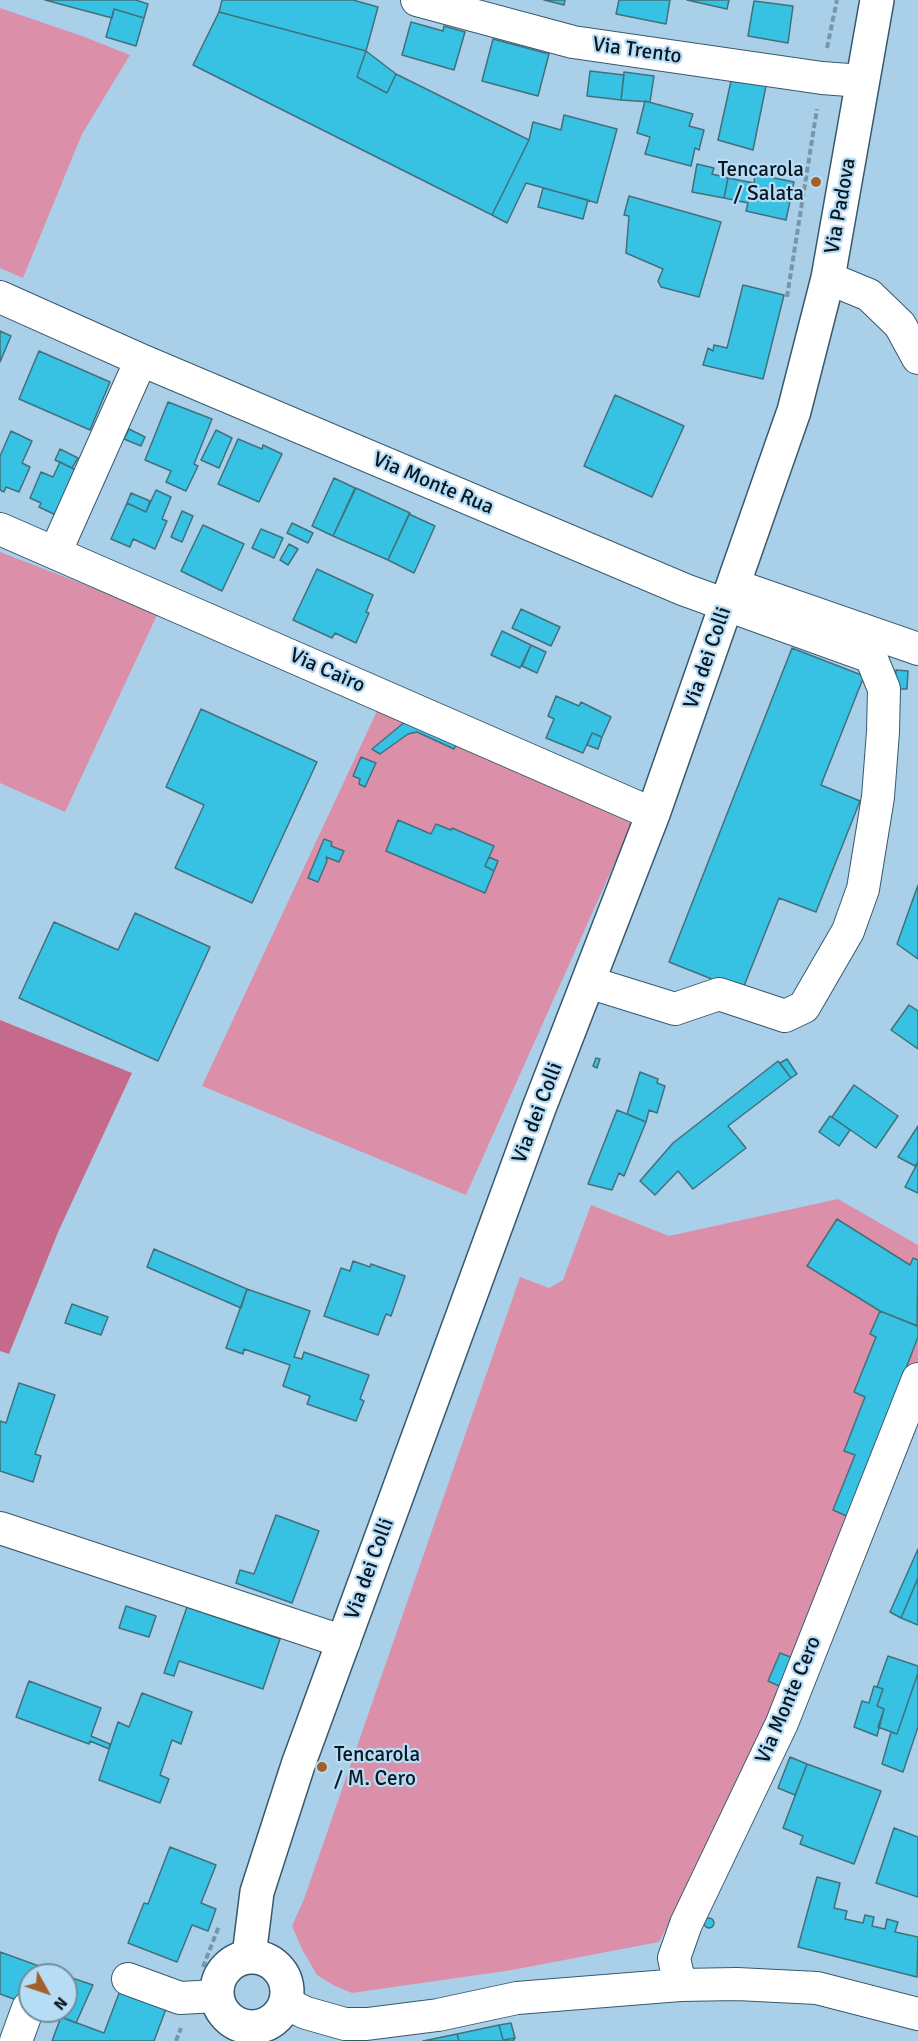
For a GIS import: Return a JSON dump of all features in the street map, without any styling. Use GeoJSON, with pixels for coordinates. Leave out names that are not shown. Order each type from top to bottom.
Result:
{"type":"FeatureCollection","features":[{"type":"Feature","properties":{"kind":"main road","name":"Via Padova"},"geometry":{"type":"LineString","coordinates":[[794,411],[828,278],[877,0]]}},
{"type":"Feature","properties":{"kind":"main road","name":"Via dei Colli"},"geometry":{"type":"LineString","coordinates":[[249,1956],[258,1892],[298,1765],[539,1108],[654,814],[794,411]]}},
{"type":"Feature","properties":{"kind":"main road"},"geometry":{"type":"LineString","coordinates":[[249,1956],[266,1960],[280,1970],[287,1986],[285,2003],[272,2021],[261,2026],[239,2025],[220,2019],[218,1982],[225,1969],[236,1961],[249,1956]]}},
{"type":"Feature","properties":{"kind":"street","name":"Via Trento"},"geometry":{"type":"LineString","coordinates":[[417,0],[573,42],[822,78],[862,81]]}},
{"type":"Feature","properties":{"kind":"street"},"geometry":{"type":"LineString","coordinates":[[828,278],[869,295],[900,325],[918,358]]}},
{"type":"Feature","properties":{"kind":"street","name":"Via Monte Rua"},"geometry":{"type":"LineString","coordinates":[[0,297],[141,360],[730,596]]}},
{"type":"Feature","properties":{"kind":"street"},"geometry":{"type":"LineString","coordinates":[[55,553],[141,360]]}},
{"type":"Feature","properties":{"kind":"street","name":"Via Cairo"},"geometry":{"type":"LineString","coordinates":[[0,529],[654,814]]}},
{"type":"Feature","properties":{"kind":"street"},"geometry":{"type":"LineString","coordinates":[[588,982],[675,1009],[719,994],[785,1016],[804,1007],[848,931],[856,910],[863,889],[878,797],[884,689],[871,657],[730,596]]}},
{"type":"Feature","properties":{"kind":"street","name":"Via dei Colli"},"geometry":{"type":"LineString","coordinates":[[730,596],[905,643]]}},
{"type":"Feature","properties":{"kind":"street","name":"Via Monte Cero"},"geometry":{"type":"LineString","coordinates":[[680,1985],[674,1958],[686,1924],[782,1723],[918,1379]]}},
{"type":"Feature","properties":{"kind":"street","name":"Via dei Colli"},"geometry":{"type":"LineString","coordinates":[[0,1528],[344,1642]]}},
{"type":"Feature","properties":{"kind":"street"},"geometry":{"type":"LineString","coordinates":[[128,1978],[180,1998],[220,2019]]}},
{"type":"Feature","properties":{"kind":"street"},"geometry":{"type":"LineString","coordinates":[[285,2003],[306,2013],[345,2024],[367,2024],[438,2015],[517,1998],[680,1985],[737,1984],[817,1988],[918,2014]]}},
{"type":"Feature","properties":{"kind":"street"},"geometry":{"type":"LineString","coordinates":[[16,2041],[23,2023]]}},
{"type":"Feature","properties":{"kind":"path"},"geometry":{"type":"LineString","coordinates":[[786,304],[822,78],[837,0]]}},
{"type":"Feature","properties":{"kind":"shaded area"},"geometry":{"type":"Polygon","coordinates":[[[0,8],[130,55],[82,134],[23,278],[0,268],[0,8]]]}},
{"type":"Feature","properties":{"kind":"shaded area"},"geometry":{"type":"Polygon","coordinates":[[[0,552],[158,613],[65,812],[0,783],[0,552]]]}},
{"type":"Feature","properties":{"kind":"shaded area"},"geometry":{"type":"Polygon","coordinates":[[[377,711],[605,809],[632,824],[466,1195],[202,1086],[377,711]]]}},
{"type":"Feature","properties":{"kind":"shaded area"},"geometry":{"type":"Polygon","coordinates":[[[0,1020],[132,1073],[59,1230],[9,1354],[0,1351],[0,1020]]]}},
{"type":"Feature","properties":{"kind":"shaded area"},"geometry":{"type":"Polygon","coordinates":[[[838,1199],[918,1245],[918,1361],[748,1771],[659,1942],[512,1970],[352,1993],[317,1975],[292,1926],[304,1899],[520,1277],[549,1288],[563,1280],[591,1205],[669,1236],[838,1199]]]}},
{"type":"Feature","properties":{"kind":"building"},"geometry":{"type":"Polygon","coordinates":[[[45,0],[136,0],[148,4],[144,18],[114,9],[112,18],[45,0]]]}},
{"type":"Feature","properties":{"kind":"building"},"geometry":{"type":"Polygon","coordinates":[[[222,0],[353,0],[378,7],[366,51],[219,12],[222,0]]]}},
{"type":"Feature","properties":{"kind":"building"},"geometry":{"type":"Polygon","coordinates":[[[544,0],[565,0],[564,5],[544,0]]]}},
{"type":"Feature","properties":{"kind":"building"},"geometry":{"type":"Polygon","coordinates":[[[619,0],[670,0],[666,24],[616,14],[619,0]]]}},
{"type":"Feature","properties":{"kind":"building"},"geometry":{"type":"Polygon","coordinates":[[[687,0],[729,0],[727,9],[687,0]]]}},
{"type":"Feature","properties":{"kind":"building"},"geometry":{"type":"Polygon","coordinates":[[[754,1],[793,6],[788,43],[748,36],[754,1]]]}},
{"type":"Feature","properties":{"kind":"building"},"geometry":{"type":"Polygon","coordinates":[[[114,9],[144,18],[136,46],[106,37],[114,9]]]}},
{"type":"Feature","properties":{"kind":"building"},"geometry":{"type":"Polygon","coordinates":[[[219,12],[366,51],[357,77],[387,93],[396,74],[529,140],[492,215],[193,65],[219,12]]]}},
{"type":"Feature","properties":{"kind":"building"},"geometry":{"type":"Polygon","coordinates":[[[411,22],[443,31],[444,26],[465,32],[454,70],[402,55],[411,22]]]}},
{"type":"Feature","properties":{"kind":"building"},"geometry":{"type":"Polygon","coordinates":[[[493,39],[549,54],[538,96],[482,81],[493,39]]]}},
{"type":"Feature","properties":{"kind":"building"},"geometry":{"type":"Polygon","coordinates":[[[366,51],[396,74],[387,93],[357,77],[366,51]]]}},
{"type":"Feature","properties":{"kind":"building"},"geometry":{"type":"Polygon","coordinates":[[[590,71],[624,75],[621,100],[587,96],[590,71]]]}},
{"type":"Feature","properties":{"kind":"building"},"geometry":{"type":"Polygon","coordinates":[[[624,72],[654,76],[650,102],[621,100],[624,72]]]}},
{"type":"Feature","properties":{"kind":"building"},"geometry":{"type":"Polygon","coordinates":[[[731,81],[766,86],[753,150],[718,140],[731,81]]]}},
{"type":"Feature","properties":{"kind":"building"},"geometry":{"type":"Polygon","coordinates":[[[645,101],[693,114],[689,126],[704,130],[699,150],[695,148],[691,166],[645,154],[650,137],[637,133],[645,101]]]}},
{"type":"Feature","properties":{"kind":"building"},"geometry":{"type":"Polygon","coordinates":[[[564,115],[617,129],[597,203],[526,183],[507,223],[492,215],[529,140],[533,122],[561,130],[564,115]]]}},
{"type":"Feature","properties":{"kind":"building"},"geometry":{"type":"Polygon","coordinates":[[[697,164],[714,168],[712,174],[728,178],[724,198],[692,192],[697,164]]]}},
{"type":"Feature","properties":{"kind":"building"},"geometry":{"type":"Polygon","coordinates":[[[755,174],[794,182],[786,220],[746,211],[748,203],[724,198],[728,178],[754,183],[755,174]]]}},
{"type":"Feature","properties":{"kind":"building"},"geometry":{"type":"Polygon","coordinates":[[[543,188],[588,200],[583,219],[538,207],[543,188]]]}},
{"type":"Feature","properties":{"kind":"building"},"geometry":{"type":"Polygon","coordinates":[[[629,196],[721,222],[699,297],[661,287],[658,281],[663,269],[626,253],[629,216],[624,215],[629,196]]]}},
{"type":"Feature","properties":{"kind":"building"},"geometry":{"type":"Polygon","coordinates":[[[743,285],[784,295],[763,379],[703,365],[708,348],[713,351],[714,345],[727,348],[743,285]]]}},
{"type":"Feature","properties":{"kind":"building"},"geometry":{"type":"Polygon","coordinates":[[[0,331],[11,336],[0,362],[0,331]]]}},
{"type":"Feature","properties":{"kind":"building"},"geometry":{"type":"Polygon","coordinates":[[[39,351],[110,382],[90,430],[19,399],[39,351]]]}},
{"type":"Feature","properties":{"kind":"building"},"geometry":{"type":"Polygon","coordinates":[[[615,395],[684,426],[652,497],[584,466],[615,395]]]}},
{"type":"Feature","properties":{"kind":"building"},"geometry":{"type":"Polygon","coordinates":[[[168,402],[212,419],[194,464],[198,466],[186,491],[166,482],[171,471],[145,460],[168,402]]]}},
{"type":"Feature","properties":{"kind":"building"},"geometry":{"type":"Polygon","coordinates":[[[129,429],[145,437],[141,446],[124,439],[129,429]]]}},
{"type":"Feature","properties":{"kind":"building"},"geometry":{"type":"Polygon","coordinates":[[[216,430],[232,438],[219,468],[201,460],[216,430]]]}},
{"type":"Feature","properties":{"kind":"building"},"geometry":{"type":"Polygon","coordinates":[[[11,431],[32,441],[22,463],[30,467],[19,492],[6,487],[4,492],[0,490],[0,456],[11,431]]]}},
{"type":"Feature","properties":{"kind":"building"},"geometry":{"type":"Polygon","coordinates":[[[238,439],[262,449],[263,445],[282,454],[259,502],[218,484],[238,439]]]}},
{"type":"Feature","properties":{"kind":"building"},"geometry":{"type":"Polygon","coordinates":[[[60,449],[78,458],[72,468],[55,460],[60,449]]]}},
{"type":"Feature","properties":{"kind":"building"},"geometry":{"type":"Polygon","coordinates":[[[60,462],[78,471],[58,516],[39,507],[41,503],[30,498],[41,472],[53,477],[60,462]]]}},
{"type":"Feature","properties":{"kind":"building"},"geometry":{"type":"Polygon","coordinates":[[[334,478],[355,488],[333,536],[312,526],[334,478]]]}},
{"type":"Feature","properties":{"kind":"building"},"geometry":{"type":"Polygon","coordinates":[[[356,488],[410,513],[388,560],[333,536],[356,488]]]}},
{"type":"Feature","properties":{"kind":"building"},"geometry":{"type":"Polygon","coordinates":[[[156,490],[171,497],[162,519],[167,521],[155,549],[133,539],[130,547],[111,539],[127,503],[146,512],[156,490]]]}},
{"type":"Feature","properties":{"kind":"building"},"geometry":{"type":"Polygon","coordinates":[[[131,493],[150,501],[146,512],[127,503],[131,493]]]}},
{"type":"Feature","properties":{"kind":"building"},"geometry":{"type":"Polygon","coordinates":[[[182,511],[193,516],[182,542],[171,537],[182,511]]]}},
{"type":"Feature","properties":{"kind":"building"},"geometry":{"type":"Polygon","coordinates":[[[409,514],[435,526],[414,573],[388,560],[409,514]]]}},
{"type":"Feature","properties":{"kind":"building"},"geometry":{"type":"Polygon","coordinates":[[[292,523],[313,533],[308,543],[287,533],[292,523]]]}},
{"type":"Feature","properties":{"kind":"building"},"geometry":{"type":"Polygon","coordinates":[[[203,525],[244,544],[222,591],[181,571],[203,525]]]}},
{"type":"Feature","properties":{"kind":"building"},"geometry":{"type":"Polygon","coordinates":[[[261,529],[283,538],[274,558],[252,548],[261,529]]]}},
{"type":"Feature","properties":{"kind":"building"},"geometry":{"type":"Polygon","coordinates":[[[289,544],[298,549],[288,565],[280,560],[289,544]]]}},
{"type":"Feature","properties":{"kind":"building"},"geometry":{"type":"Polygon","coordinates":[[[317,569],[373,595],[366,612],[369,613],[356,643],[335,633],[332,638],[293,620],[317,569]]]}},
{"type":"Feature","properties":{"kind":"building"},"geometry":{"type":"Polygon","coordinates":[[[521,609],[560,627],[551,646],[512,628],[521,609]]]}},
{"type":"Feature","properties":{"kind":"building"},"geometry":{"type":"Polygon","coordinates":[[[502,631],[531,645],[520,668],[491,655],[502,631]]]}},
{"type":"Feature","properties":{"kind":"building"},"geometry":{"type":"Polygon","coordinates":[[[531,645],[546,652],[537,673],[522,666],[531,645]]]}},
{"type":"Feature","properties":{"kind":"building"},"geometry":{"type":"Polygon","coordinates":[[[792,648],[864,676],[821,785],[860,801],[816,912],[779,898],[742,991],[669,962],[792,648]]]}},
{"type":"Feature","properties":{"kind":"building"},"geometry":{"type":"Polygon","coordinates":[[[896,670],[908,671],[907,689],[895,689],[896,670]]]}},
{"type":"Feature","properties":{"kind":"building"},"geometry":{"type":"Polygon","coordinates":[[[556,696],[579,706],[581,702],[611,717],[602,737],[592,733],[583,753],[546,738],[554,719],[548,716],[556,696]]]}},
{"type":"Feature","properties":{"kind":"building"},"geometry":{"type":"Polygon","coordinates":[[[201,709],[317,762],[252,903],[175,868],[204,805],[166,787],[201,709]]]}},
{"type":"Feature","properties":{"kind":"building"},"geometry":{"type":"Polygon","coordinates":[[[406,721],[459,739],[454,749],[417,732],[408,734],[380,754],[372,749],[406,721]]]}},
{"type":"Feature","properties":{"kind":"building"},"geometry":{"type":"Polygon","coordinates":[[[592,733],[602,737],[598,749],[587,745],[592,733]]]}},
{"type":"Feature","properties":{"kind":"building"},"geometry":{"type":"Polygon","coordinates":[[[361,757],[376,763],[365,787],[359,784],[360,779],[353,776],[361,757]]]}},
{"type":"Feature","properties":{"kind":"building"},"geometry":{"type":"Polygon","coordinates":[[[398,820],[431,834],[436,824],[451,830],[452,828],[494,846],[485,866],[494,871],[485,893],[386,851],[398,820]]]}},
{"type":"Feature","properties":{"kind":"building"},"geometry":{"type":"Polygon","coordinates":[[[324,839],[332,842],[331,846],[344,851],[339,862],[326,857],[327,861],[318,882],[308,878],[324,839]]]}},
{"type":"Feature","properties":{"kind":"building"},"geometry":{"type":"Polygon","coordinates":[[[489,857],[498,861],[494,871],[485,866],[489,857]]]}},
{"type":"Feature","properties":{"kind":"building"},"geometry":{"type":"Polygon","coordinates":[[[918,885],[918,959],[897,944],[918,885]]]}},
{"type":"Feature","properties":{"kind":"building"},"geometry":{"type":"Polygon","coordinates":[[[135,913],[210,947],[158,1061],[19,998],[54,922],[118,950],[135,913]]]}},
{"type":"Feature","properties":{"kind":"building"},"geometry":{"type":"Polygon","coordinates":[[[909,1005],[918,1011],[918,1049],[891,1030],[909,1005]]]}},
{"type":"Feature","properties":{"kind":"building"},"geometry":{"type":"Polygon","coordinates":[[[596,1058],[600,1059],[597,1068],[593,1066],[596,1058]]]}},
{"type":"Feature","properties":{"kind":"building"},"geometry":{"type":"Polygon","coordinates":[[[787,1059],[797,1074],[791,1078],[780,1063],[787,1059]]]}},
{"type":"Feature","properties":{"kind":"building"},"geometry":{"type":"Polygon","coordinates":[[[778,1061],[791,1078],[728,1126],[746,1148],[693,1189],[678,1171],[655,1195],[640,1181],[673,1143],[778,1061]]]}},
{"type":"Feature","properties":{"kind":"building"},"geometry":{"type":"Polygon","coordinates":[[[640,1072],[658,1079],[657,1083],[665,1086],[657,1113],[649,1110],[646,1122],[627,1114],[640,1072]]]}},
{"type":"Feature","properties":{"kind":"building"},"geometry":{"type":"Polygon","coordinates":[[[854,1085],[898,1116],[876,1148],[832,1117],[854,1085]]]}},
{"type":"Feature","properties":{"kind":"building"},"geometry":{"type":"Polygon","coordinates":[[[617,1110],[646,1122],[624,1176],[619,1173],[612,1190],[588,1184],[617,1110]]]}},
{"type":"Feature","properties":{"kind":"building"},"geometry":{"type":"Polygon","coordinates":[[[830,1116],[850,1130],[839,1146],[819,1132],[830,1116]]]}},
{"type":"Feature","properties":{"kind":"building"},"geometry":{"type":"Polygon","coordinates":[[[918,1126],[918,1162],[915,1166],[898,1157],[918,1126]]]}},
{"type":"Feature","properties":{"kind":"building"},"geometry":{"type":"Polygon","coordinates":[[[918,1162],[918,1193],[905,1187],[918,1162]]]}},
{"type":"Feature","properties":{"kind":"building"},"geometry":{"type":"Polygon","coordinates":[[[837,1219],[910,1265],[913,1258],[918,1260],[917,1326],[880,1311],[807,1266],[837,1219]]]}},
{"type":"Feature","properties":{"kind":"building"},"geometry":{"type":"Polygon","coordinates":[[[154,1249],[247,1289],[241,1308],[147,1267],[154,1249]]]}},
{"type":"Feature","properties":{"kind":"building"},"geometry":{"type":"Polygon","coordinates":[[[353,1261],[370,1267],[371,1264],[405,1276],[391,1316],[386,1314],[378,1335],[324,1316],[341,1268],[350,1271],[353,1261]]]}},
{"type":"Feature","properties":{"kind":"building"},"geometry":{"type":"Polygon","coordinates":[[[247,1289],[310,1311],[294,1357],[302,1359],[304,1352],[369,1375],[360,1399],[364,1401],[356,1421],[307,1404],[310,1396],[283,1386],[290,1365],[244,1349],[243,1354],[226,1348],[247,1289]]]}},
{"type":"Feature","properties":{"kind":"building"},"geometry":{"type":"Polygon","coordinates":[[[72,1304],[108,1317],[101,1335],[65,1323],[72,1304]]]}},
{"type":"Feature","properties":{"kind":"building"},"geometry":{"type":"Polygon","coordinates":[[[880,1311],[918,1326],[918,1337],[849,1517],[833,1510],[855,1455],[844,1451],[865,1397],[854,1392],[876,1337],[870,1334],[880,1311]]]}},
{"type":"Feature","properties":{"kind":"building"},"geometry":{"type":"Polygon","coordinates":[[[19,1383],[55,1395],[35,1454],[41,1456],[33,1482],[0,1471],[0,1421],[6,1423],[19,1383]]]}},
{"type":"Feature","properties":{"kind":"building"},"geometry":{"type":"Polygon","coordinates":[[[276,1515],[319,1531],[292,1603],[236,1583],[240,1570],[254,1574],[276,1515]]]}},
{"type":"Feature","properties":{"kind":"building"},"geometry":{"type":"Polygon","coordinates":[[[918,1549],[918,1578],[901,1618],[890,1612],[918,1549]]]}},
{"type":"Feature","properties":{"kind":"building"},"geometry":{"type":"Polygon","coordinates":[[[918,1578],[918,1625],[901,1618],[918,1578]]]}},
{"type":"Feature","properties":{"kind":"building"},"geometry":{"type":"Polygon","coordinates":[[[126,1606],[156,1616],[149,1637],[119,1628],[126,1606]]]}},
{"type":"Feature","properties":{"kind":"building"},"geometry":{"type":"Polygon","coordinates":[[[187,1607],[280,1639],[263,1689],[179,1661],[174,1676],[164,1673],[187,1607]]]}},
{"type":"Feature","properties":{"kind":"building"},"geometry":{"type":"Polygon","coordinates":[[[780,1653],[801,1661],[788,1690],[768,1681],[780,1653]]]}},
{"type":"Feature","properties":{"kind":"building"},"geometry":{"type":"Polygon","coordinates":[[[888,1656],[918,1666],[918,1673],[897,1734],[878,1727],[884,1709],[877,1706],[883,1689],[877,1687],[888,1656]]]}},
{"type":"Feature","properties":{"kind":"building"},"geometry":{"type":"Polygon","coordinates":[[[918,1673],[918,1727],[903,1772],[882,1764],[891,1732],[897,1734],[918,1673]]]}},
{"type":"Feature","properties":{"kind":"building"},"geometry":{"type":"Polygon","coordinates":[[[29,1681],[101,1708],[91,1736],[110,1744],[109,1749],[16,1717],[29,1681]]]}},
{"type":"Feature","properties":{"kind":"building"},"geometry":{"type":"Polygon","coordinates":[[[874,1686],[883,1689],[877,1706],[884,1709],[877,1736],[854,1727],[862,1701],[869,1703],[874,1686]]]}},
{"type":"Feature","properties":{"kind":"building"},"geometry":{"type":"Polygon","coordinates":[[[142,1693],[192,1712],[181,1744],[172,1740],[160,1775],[169,1779],[160,1803],[99,1780],[118,1722],[129,1727],[142,1693]]]}},
{"type":"Feature","properties":{"kind":"building"},"geometry":{"type":"Polygon","coordinates":[[[790,1757],[807,1764],[795,1795],[778,1788],[790,1757]]]}},
{"type":"Feature","properties":{"kind":"building"},"geometry":{"type":"Polygon","coordinates":[[[807,1764],[881,1791],[854,1864],[800,1844],[803,1836],[783,1828],[807,1764]]]}},
{"type":"Feature","properties":{"kind":"building"},"geometry":{"type":"Polygon","coordinates":[[[894,1828],[918,1837],[918,1897],[876,1883],[894,1828]]]}},
{"type":"Feature","properties":{"kind":"building"},"geometry":{"type":"Polygon","coordinates":[[[170,1847],[216,1865],[201,1903],[216,1909],[208,1931],[192,1925],[177,1962],[128,1943],[144,1903],[148,1904],[170,1847]]]}},
{"type":"Feature","properties":{"kind":"building"},"geometry":{"type":"Polygon","coordinates":[[[817,1877],[840,1883],[834,1908],[847,1911],[845,1919],[863,1923],[865,1915],[874,1917],[872,1926],[885,1929],[887,1919],[898,1922],[895,1932],[918,1937],[917,1977],[798,1947],[817,1877]]]}},
{"type":"Feature","properties":{"kind":"building"},"geometry":{"type":"Polygon","coordinates":[[[709,1918],[713,1919],[713,1927],[709,1928],[705,1927],[704,1923],[705,1919],[709,1918]]]}},
{"type":"Feature","properties":{"kind":"building"},"geometry":{"type":"Polygon","coordinates":[[[0,1952],[31,1963],[18,1963],[18,2001],[0,1994],[0,1952]]]}},
{"type":"Feature","properties":{"kind":"building"},"geometry":{"type":"Polygon","coordinates":[[[78,1980],[93,1985],[78,2019],[78,1980]]]}},
{"type":"Feature","properties":{"kind":"building"},"geometry":{"type":"Polygon","coordinates":[[[121,1988],[167,2006],[154,2041],[52,2041],[59,2023],[77,2023],[104,2033],[121,1988]]]}},
{"type":"Feature","properties":{"kind":"building"},"geometry":{"type":"Polygon","coordinates":[[[511,2023],[515,2038],[503,2040],[499,2025],[511,2023]]]}},
{"type":"Feature","properties":{"kind":"building"},"geometry":{"type":"Polygon","coordinates":[[[499,2025],[503,2040],[515,2038],[513,2041],[459,2041],[457,2034],[499,2025]]]}},
{"type":"Feature","properties":{"kind":"building"},"geometry":{"type":"Polygon","coordinates":[[[457,2034],[459,2041],[423,2041],[457,2034]]]}},
{"type":"Feature","properties":{"kind":"place","name":"Tencarola / Salata"},"geometry":{"type":"Point","coordinates":[816,182]}},
{"type":"Feature","properties":{"kind":"place","name":"Tencarola / M. Cero"},"geometry":{"type":"Point","coordinates":[322,1767]}}]}
